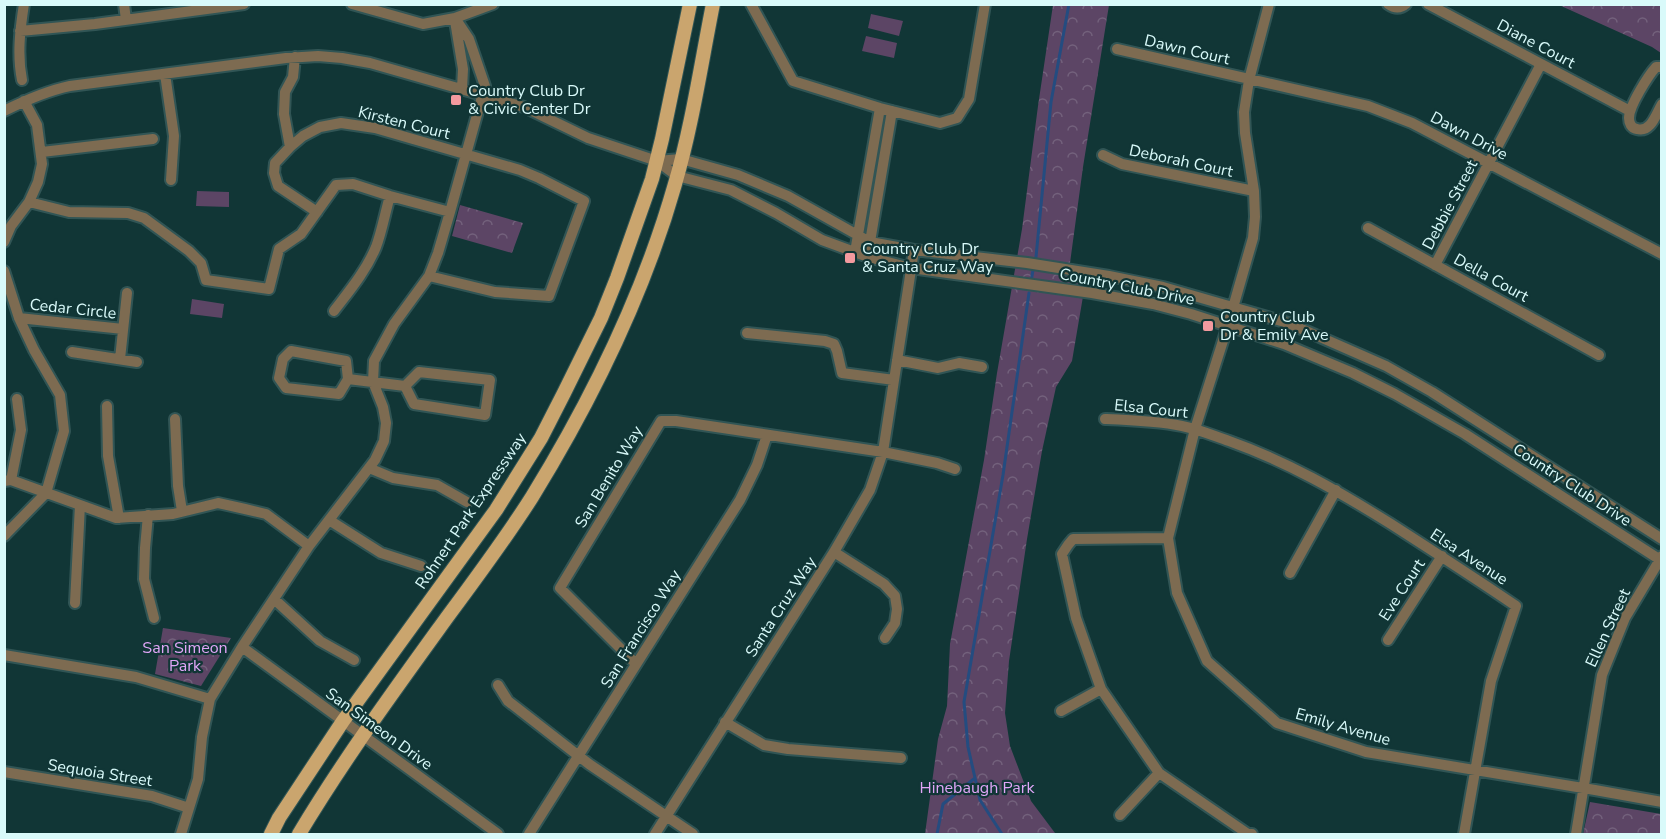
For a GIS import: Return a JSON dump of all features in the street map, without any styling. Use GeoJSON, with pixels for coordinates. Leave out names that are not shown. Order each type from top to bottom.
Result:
{"type":"FeatureCollection","features":[{"type":"Feature","properties":{"kind":"main road","name":"Rohnert Park Expressway"},"geometry":{"type":"LineString","coordinates":[[271,834],[279,818],[343,721],[495,510],[541,438],[601,318],[652,179],[690,4]]}},
{"type":"Feature","properties":{"kind":"main road"},"geometry":{"type":"LineString","coordinates":[[299,834],[362,735],[531,498],[571,430],[595,382],[644,275],[677,176],[713,4]]}},
{"type":"Feature","properties":{"kind":"street"},"geometry":{"type":"LineString","coordinates":[[22,80],[19,62],[24,4]]}},
{"type":"Feature","properties":{"kind":"street"},"geometry":{"type":"LineString","coordinates":[[124,4],[126,20]]}},
{"type":"Feature","properties":{"kind":"street"},"geometry":{"type":"LineString","coordinates":[[352,4],[423,24],[455,18],[493,4]]}},
{"type":"Feature","properties":{"kind":"street"},"geometry":{"type":"LineString","coordinates":[[751,4],[794,81],[880,108],[940,123],[957,118],[969,99],[985,4]]}},
{"type":"Feature","properties":{"kind":"street","name":"Emily Avenue"},"geometry":{"type":"LineString","coordinates":[[1269,4],[1249,80],[1244,112],[1254,191],[1253,238],[1195,429],[1168,538],[1177,593],[1207,661],[1277,723],[1366,752],[1662,802]]}},
{"type":"Feature","properties":{"kind":"street"},"geometry":{"type":"LineString","coordinates":[[1388,4],[1396,8],[1401,8],[1406,4]]}},
{"type":"Feature","properties":{"kind":"street","name":"Diane Court"},"geometry":{"type":"LineString","coordinates":[[1428,4],[1630,111],[1629,120],[1632,127],[1644,129],[1651,124],[1662,104]]}},
{"type":"Feature","properties":{"kind":"street"},"geometry":{"type":"LineString","coordinates":[[20,31],[243,5]]}},
{"type":"Feature","properties":{"kind":"street"},"geometry":{"type":"LineString","coordinates":[[455,18],[463,69],[462,89]]}},
{"type":"Feature","properties":{"kind":"street"},"geometry":{"type":"LineString","coordinates":[[181,834],[198,779],[202,737],[210,699],[309,546],[375,460],[384,441],[386,423],[383,407],[373,382],[375,361],[394,324],[429,276],[438,253],[485,86],[469,39],[455,18]]}},
{"type":"Feature","properties":{"kind":"street","name":"Dawn Court"},"geometry":{"type":"LineString","coordinates":[[1117,49],[1249,80]]}},
{"type":"Feature","properties":{"kind":"street"},"geometry":{"type":"LineString","coordinates":[[290,147],[284,114],[285,92],[292,77],[295,57]]}},
{"type":"Feature","properties":{"kind":"street","name":"Country Club Drive"},"geometry":{"type":"LineString","coordinates":[[4,111],[50,90],[70,86],[295,57],[342,58],[370,63],[524,107],[588,138],[657,161],[677,176],[731,190],[822,240],[868,257],[911,268],[1092,293],[1153,304],[1301,350],[1395,394],[1465,434],[1661,559]]}},
{"type":"Feature","properties":{"kind":"street","name":"Debbie Street"},"geometry":{"type":"LineString","coordinates":[[1435,265],[1541,64]]}},
{"type":"Feature","properties":{"kind":"street"},"geometry":{"type":"LineString","coordinates":[[1630,111],[1651,73],[1656,67],[1662,67]]}},
{"type":"Feature","properties":{"kind":"street"},"geometry":{"type":"LineString","coordinates":[[165,74],[174,136],[171,180]]}},
{"type":"Feature","properties":{"kind":"street","name":"Dawn Drive"},"geometry":{"type":"LineString","coordinates":[[1249,80],[1368,106],[1412,123],[1662,254]]}},
{"type":"Feature","properties":{"kind":"street"},"geometry":{"type":"LineString","coordinates":[[4,242],[10,226],[29,202],[38,182],[42,164],[37,125],[24,101]]}},
{"type":"Feature","properties":{"kind":"street"},"geometry":{"type":"LineString","coordinates":[[855,252],[880,108]]}},
{"type":"Feature","properties":{"kind":"street"},"geometry":{"type":"LineString","coordinates":[[868,257],[891,111]]}},
{"type":"Feature","properties":{"kind":"street","name":"Kirsten Court"},"geometry":{"type":"LineString","coordinates":[[317,212],[278,186],[274,173],[275,164],[303,136],[320,127],[341,123],[375,128],[520,170],[584,201],[549,296],[495,292],[429,276]]}},
{"type":"Feature","properties":{"kind":"street"},"geometry":{"type":"LineString","coordinates":[[42,152],[153,139]]}},
{"type":"Feature","properties":{"kind":"street","name":"Deborah Court"},"geometry":{"type":"LineString","coordinates":[[1103,155],[1122,164],[1254,191]]}},
{"type":"Feature","properties":{"kind":"street","name":"Country Club Drive"},"geometry":{"type":"LineString","coordinates":[[657,161],[681,159],[738,175],[788,196],[870,242],[1109,276],[1163,287],[1288,323],[1386,366],[1432,392],[1662,539]]}},
{"type":"Feature","properties":{"kind":"street"},"geometry":{"type":"LineString","coordinates":[[29,202],[69,212],[128,213],[144,218],[189,250],[201,263],[206,280],[269,289],[279,249],[301,234],[336,185],[353,184],[450,212]]}},
{"type":"Feature","properties":{"kind":"street"},"geometry":{"type":"LineString","coordinates":[[334,311],[360,278],[369,261],[377,244],[390,196]]}},
{"type":"Feature","properties":{"kind":"street","name":"Della Court"},"geometry":{"type":"LineString","coordinates":[[1368,228],[1599,355]]}},
{"type":"Feature","properties":{"kind":"street","name":"Santa Cruz Way"},"geometry":{"type":"LineString","coordinates":[[655,834],[834,552],[870,490],[883,452],[914,250]]}},
{"type":"Feature","properties":{"kind":"street"},"geometry":{"type":"LineString","coordinates":[[4,271],[18,318],[60,395],[64,431],[46,494],[4,536]]}},
{"type":"Feature","properties":{"kind":"street","name":"Cedar Circle"},"geometry":{"type":"LineString","coordinates":[[120,359],[128,293]]}},
{"type":"Feature","properties":{"kind":"street","name":"Cedar Circle"},"geometry":{"type":"LineString","coordinates":[[18,318],[123,329]]}},
{"type":"Feature","properties":{"kind":"street"},"geometry":{"type":"LineString","coordinates":[[747,333],[825,341],[834,344],[842,373],[894,380]]}},
{"type":"Feature","properties":{"kind":"street"},"geometry":{"type":"LineString","coordinates":[[291,351],[346,361],[348,379],[339,394],[286,388],[279,378],[283,359],[291,351]]}},
{"type":"Feature","properties":{"kind":"street"},"geometry":{"type":"LineString","coordinates":[[72,352],[137,362]]}},
{"type":"Feature","properties":{"kind":"street"},"geometry":{"type":"LineString","coordinates":[[897,360],[938,368],[959,363],[982,367]]}},
{"type":"Feature","properties":{"kind":"street"},"geometry":{"type":"LineString","coordinates":[[419,372],[490,380],[485,415],[414,404],[405,386],[419,372]]}},
{"type":"Feature","properties":{"kind":"street"},"geometry":{"type":"LineString","coordinates":[[348,379],[405,386]]}},
{"type":"Feature","properties":{"kind":"street"},"geometry":{"type":"LineString","coordinates":[[17,399],[21,430],[8,481],[119,518],[182,511],[218,503],[266,514],[309,546]]}},
{"type":"Feature","properties":{"kind":"street"},"geometry":{"type":"LineString","coordinates":[[107,406],[108,456],[119,518]]}},
{"type":"Feature","properties":{"kind":"street"},"geometry":{"type":"LineString","coordinates":[[175,419],[178,486],[182,511]]}},
{"type":"Feature","properties":{"kind":"street","name":"Elsa Court"},"geometry":{"type":"LineString","coordinates":[[1105,420],[1143,421],[1195,429]]}},
{"type":"Feature","properties":{"kind":"street","name":"San Benito Way"},"geometry":{"type":"LineString","coordinates":[[636,664],[560,588],[661,421],[676,421],[883,452],[955,469]]}},
{"type":"Feature","properties":{"kind":"street","name":"Elsa Avenue"},"geometry":{"type":"LineString","coordinates":[[1195,429],[1293,467],[1336,490],[1442,556],[1516,606],[1491,681],[1464,834]]}},
{"type":"Feature","properties":{"kind":"street","name":"San Francisco Way"},"geometry":{"type":"LineString","coordinates":[[530,834],[740,500],[767,435]]}},
{"type":"Feature","properties":{"kind":"street"},"geometry":{"type":"LineString","coordinates":[[369,468],[393,478],[437,485],[467,502]]}},
{"type":"Feature","properties":{"kind":"street"},"geometry":{"type":"LineString","coordinates":[[1290,573],[1336,490]]}},
{"type":"Feature","properties":{"kind":"street"},"geometry":{"type":"LineString","coordinates":[[75,603],[80,505]]}},
{"type":"Feature","properties":{"kind":"street"},"geometry":{"type":"LineString","coordinates":[[148,515],[144,579],[154,618]]}},
{"type":"Feature","properties":{"kind":"street"},"geometry":{"type":"LineString","coordinates":[[329,520],[381,553],[421,566]]}},
{"type":"Feature","properties":{"kind":"street"},"geometry":{"type":"LineString","coordinates":[[1168,538],[1073,539],[1062,554],[1076,618],[1101,689],[1159,773],[1250,834]]}},
{"type":"Feature","properties":{"kind":"street"},"geometry":{"type":"LineString","coordinates":[[834,552],[885,584],[895,596],[897,609],[895,623],[885,638]]}},
{"type":"Feature","properties":{"kind":"street","name":"Eve Court"},"geometry":{"type":"LineString","coordinates":[[1388,640],[1442,556]]}},
{"type":"Feature","properties":{"kind":"street","name":"Ellen Street"},"geometry":{"type":"LineString","coordinates":[[1576,834],[1602,675],[1625,618],[1661,559]]}},
{"type":"Feature","properties":{"kind":"street"},"geometry":{"type":"LineString","coordinates":[[274,600],[320,641],[354,660]]}},
{"type":"Feature","properties":{"kind":"street","name":"San Simeon Drive"},"geometry":{"type":"LineString","coordinates":[[242,647],[498,834]]}},
{"type":"Feature","properties":{"kind":"street"},"geometry":{"type":"LineString","coordinates":[[4,655],[136,677],[210,699]]}},
{"type":"Feature","properties":{"kind":"street"},"geometry":{"type":"LineString","coordinates":[[498,685],[508,701],[579,756],[693,834]]}},
{"type":"Feature","properties":{"kind":"street"},"geometry":{"type":"LineString","coordinates":[[1061,711],[1101,689]]}},
{"type":"Feature","properties":{"kind":"street"},"geometry":{"type":"LineString","coordinates":[[725,722],[764,745],[902,758]]}},
{"type":"Feature","properties":{"kind":"street","name":"Sequoia Street"},"geometry":{"type":"LineString","coordinates":[[4,772],[152,796],[189,807]]}},
{"type":"Feature","properties":{"kind":"street"},"geometry":{"type":"LineString","coordinates":[[1120,815],[1159,773]]}},
{"type":"Feature","properties":{"kind":"green space","name":"Hinebaugh Park"},"geometry":{"type":"Polygon","coordinates":[[[1053,5],[1109,5],[1070,263],[1088,267],[1072,361],[1056,387],[1042,451],[1009,661],[1005,713],[1010,746],[1031,801],[1055,833],[925,834],[938,739],[947,706],[950,644],[984,460],[1022,229],[1053,5]]]}},
{"type":"Feature","properties":{"kind":"green space"},"geometry":{"type":"Polygon","coordinates":[[[1559,5],[1661,5],[1661,53],[1652,47],[1559,5]]]}},
{"type":"Feature","properties":{"kind":"green space"},"geometry":{"type":"Polygon","coordinates":[[[871,14],[903,21],[899,36],[868,28],[871,14]]]}},
{"type":"Feature","properties":{"kind":"green space"},"geometry":{"type":"Polygon","coordinates":[[[866,36],[897,43],[894,58],[862,51],[866,36]]]}},
{"type":"Feature","properties":{"kind":"green space"},"geometry":{"type":"Polygon","coordinates":[[[197,191],[229,192],[229,207],[196,206],[197,191]]]}},
{"type":"Feature","properties":{"kind":"green space"},"geometry":{"type":"Polygon","coordinates":[[[460,205],[523,223],[512,253],[452,236],[460,205]]]}},
{"type":"Feature","properties":{"kind":"green space"},"geometry":{"type":"Polygon","coordinates":[[[192,299],[224,304],[222,318],[190,314],[192,299]]]}},
{"type":"Feature","properties":{"kind":"green space","name":"San Simeon Park"},"geometry":{"type":"Polygon","coordinates":[[[163,628],[231,638],[201,686],[155,674],[163,628]]]}},
{"type":"Feature","properties":{"kind":"green space"},"geometry":{"type":"Polygon","coordinates":[[[1590,802],[1661,814],[1661,834],[1583,834],[1590,802]]]}},
{"type":"Feature","properties":{"kind":"waterway"},"geometry":{"type":"LineString","coordinates":[[1036,257],[1051,102],[1069,4]]}},
{"type":"Feature","properties":{"kind":"waterway"},"geometry":{"type":"LineString","coordinates":[[1031,282],[1033,270]]}},
{"type":"Feature","properties":{"kind":"waterway"},"geometry":{"type":"LineString","coordinates":[[1002,834],[980,800],[968,747],[964,702],[1003,475],[1029,293]]}},
{"type":"Feature","properties":{"kind":"waterway"},"geometry":{"type":"LineString","coordinates":[[937,834],[943,804],[975,778]]}},
{"type":"Feature","properties":{"kind":"place","name":"Country Club Dr & Civic Center Dr"},"geometry":{"type":"Point","coordinates":[456,100]}},
{"type":"Feature","properties":{"kind":"place","name":"Country Club Dr & Santa Cruz Way"},"geometry":{"type":"Point","coordinates":[850,258]}},
{"type":"Feature","properties":{"kind":"place","name":"Country Club Dr & Emily Ave"},"geometry":{"type":"Point","coordinates":[1208,326]}}]}
